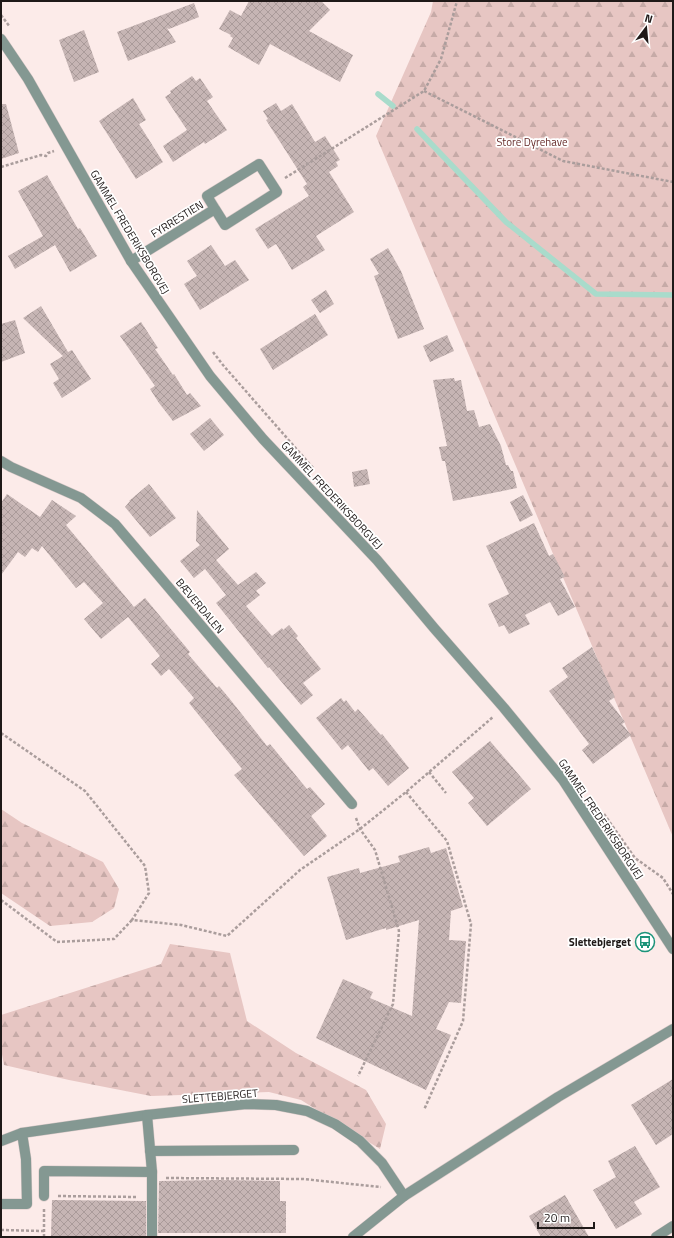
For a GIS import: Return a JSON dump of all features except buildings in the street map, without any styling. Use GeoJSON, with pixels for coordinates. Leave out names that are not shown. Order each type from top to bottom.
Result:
{"type":"FeatureCollection","features":[{"type":"Feature","properties":{"kind":"street","name":"GAMMEL FREDERIKSBORGVEJ"},"geometry":{"type":"LineString","coordinates":[[1,39],[28,79],[131,261],[210,376],[263,439],[377,560],[504,708],[563,780],[673,949]]}},
{"type":"Feature","properties":{"kind":"street","name":"FYRRESTIEN"},"geometry":{"type":"LineString","coordinates":[[259,164],[277,192],[225,225],[215,209],[207,196],[259,164]]}},
{"type":"Feature","properties":{"kind":"street","name":"FYRRESTIEN"},"geometry":{"type":"LineString","coordinates":[[131,261],[215,209]]}},
{"type":"Feature","properties":{"kind":"street","name":"BÆVERDALEN"},"geometry":{"type":"LineString","coordinates":[[1,461],[12,468],[81,498],[115,524],[352,804]]}},
{"type":"Feature","properties":{"kind":"street"},"geometry":{"type":"LineString","coordinates":[[353,1237],[404,1196],[558,1097],[673,1029]]}},
{"type":"Feature","properties":{"kind":"street","name":"SLETTEBJERGET"},"geometry":{"type":"LineString","coordinates":[[1,1141],[22,1133],[147,1115],[246,1104],[276,1105],[307,1111],[335,1124],[360,1141],[382,1163],[404,1196]]}},
{"type":"Feature","properties":{"kind":"street"},"geometry":{"type":"LineString","coordinates":[[147,1115],[152,1175],[152,1237]]}},
{"type":"Feature","properties":{"kind":"street"},"geometry":{"type":"LineString","coordinates":[[1,1204],[27,1204],[26,1159],[22,1133]]}},
{"type":"Feature","properties":{"kind":"street"},"geometry":{"type":"LineString","coordinates":[[150,1151],[294,1150]]}},
{"type":"Feature","properties":{"kind":"street"},"geometry":{"type":"LineString","coordinates":[[44,1196],[44,1171],[152,1175]]}},
{"type":"Feature","properties":{"kind":"street"},"geometry":{"type":"LineString","coordinates":[[656,1237],[673,1226]]}},
{"type":"Feature","properties":{"kind":"path"},"geometry":{"type":"LineString","coordinates":[[277,192],[286,176],[424,91],[441,59],[457,1]]}},
{"type":"Feature","properties":{"kind":"path"},"geometry":{"type":"LineString","coordinates":[[1,15],[12,30]]}},
{"type":"Feature","properties":{"kind":"path"},"geometry":{"type":"LineString","coordinates":[[424,91],[564,161],[673,182]]}},
{"type":"Feature","properties":{"kind":"path"},"geometry":{"type":"LineString","coordinates":[[1,168],[41,155],[46,156],[48,153],[66,147]]}},
{"type":"Feature","properties":{"kind":"path"},"geometry":{"type":"LineString","coordinates":[[209,347],[315,471]]}},
{"type":"Feature","properties":{"kind":"path"},"geometry":{"type":"LineString","coordinates":[[132,920],[181,925],[227,936],[300,870],[360,829],[406,792],[504,708]]}},
{"type":"Feature","properties":{"kind":"path"},"geometry":{"type":"LineString","coordinates":[[1,733],[85,791],[145,866],[149,893],[132,920],[114,939],[57,942],[1,900]]}},
{"type":"Feature","properties":{"kind":"path"},"geometry":{"type":"LineString","coordinates":[[429,772],[446,792]]}},
{"type":"Feature","properties":{"kind":"path"},"geometry":{"type":"LineString","coordinates":[[406,792],[446,841],[472,924],[463,1021],[424,1110]]}},
{"type":"Feature","properties":{"kind":"path"},"geometry":{"type":"LineString","coordinates":[[352,804],[360,829],[375,850],[399,931],[393,1004],[358,1076]]}},
{"type":"Feature","properties":{"kind":"path"},"geometry":{"type":"LineString","coordinates":[[601,808],[635,858],[664,878],[673,894]]}},
{"type":"Feature","properties":{"kind":"path"},"geometry":{"type":"LineString","coordinates":[[152,1175],[303,1179],[381,1187],[394,1182]]}},
{"type":"Feature","properties":{"kind":"path"},"geometry":{"type":"LineString","coordinates":[[44,1237],[44,1196],[152,1197]]}},
{"type":"Feature","properties":{"kind":"path"},"geometry":{"type":"LineString","coordinates":[[1,1230],[44,1231]]}},
{"type":"Feature","properties":{"kind":"green space","name":"Store Dyrehave"},"geometry":{"type":"Polygon","coordinates":[[[433,1],[673,1],[673,837],[376,136],[431,12],[433,1]]]}},
{"type":"Feature","properties":{"kind":"green space"},"geometry":{"type":"Polygon","coordinates":[[[1,809],[22,823],[103,862],[119,889],[114,908],[92,922],[50,926],[1,893],[1,809]]]}},
{"type":"Feature","properties":{"kind":"green space"},"geometry":{"type":"Polygon","coordinates":[[[170,944],[230,953],[247,1021],[296,1053],[366,1090],[386,1124],[380,1149],[301,1100],[269,1092],[151,1096],[69,1080],[4,1065],[1,1049],[1,1015],[161,964],[170,944]]]}},
{"type":"Feature","properties":{"kind":"waterway"},"geometry":{"type":"LineString","coordinates":[[378,94],[393,106]]}},
{"type":"Feature","properties":{"kind":"waterway"},"geometry":{"type":"LineString","coordinates":[[417,129],[506,222],[596,294],[673,295]]}},
{"type":"Feature","properties":{"kind":"place","name":"Slettebjerget"},"geometry":{"type":"Point","coordinates":[645,942]}}]}
